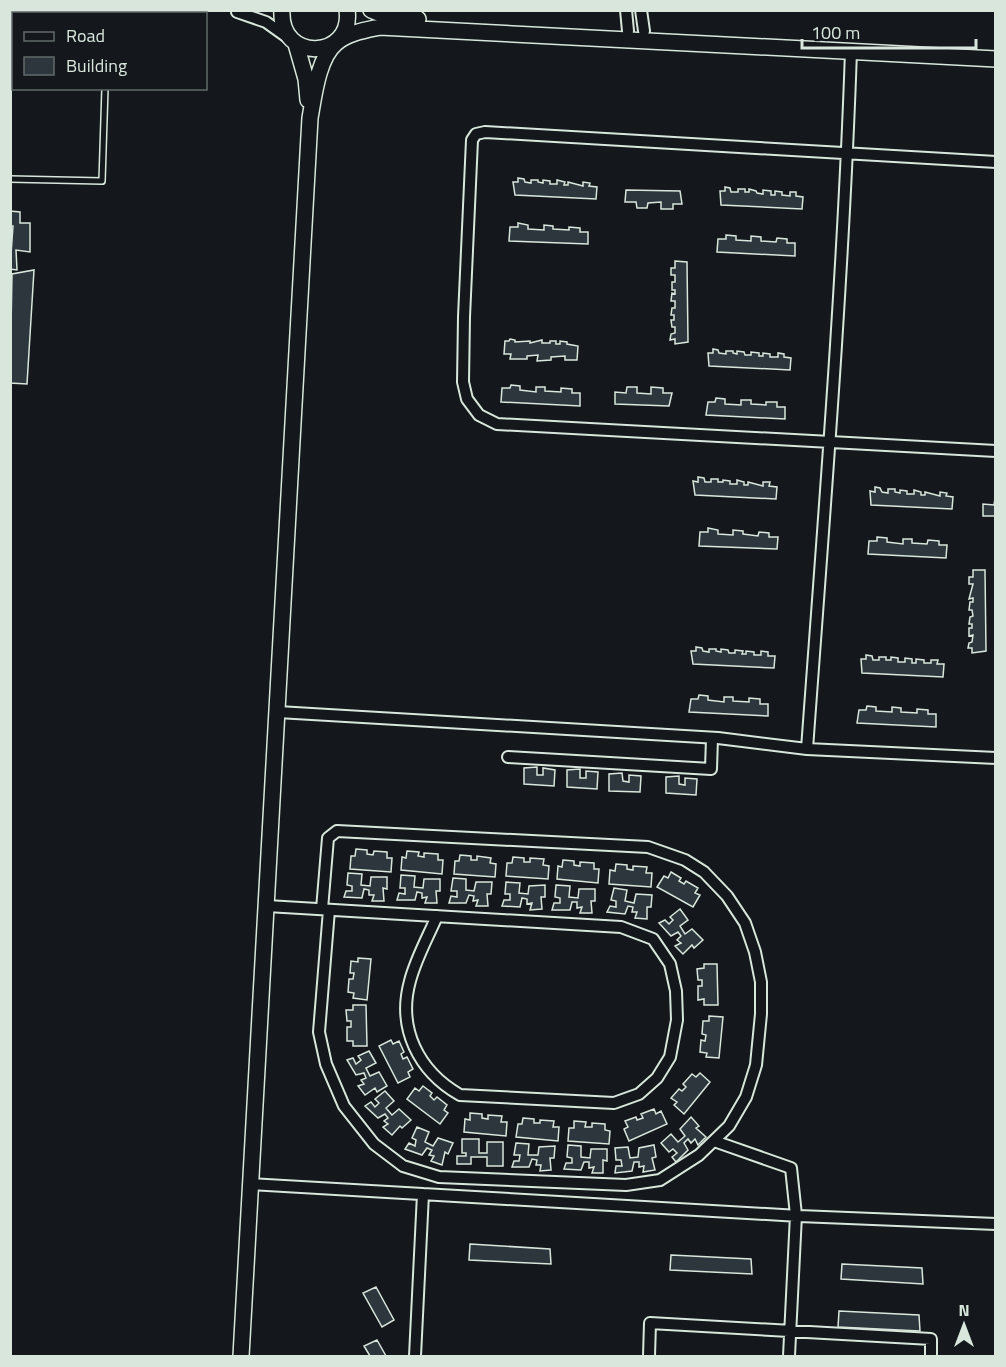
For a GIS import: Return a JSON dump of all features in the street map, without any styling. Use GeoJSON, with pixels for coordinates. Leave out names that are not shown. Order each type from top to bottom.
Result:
{"type":"FeatureCollection","features":[{"type":"Feature","properties":{"kind":"street"},"geometry":{"type":"LineString","coordinates":[[282,10],[281,20],[293,42],[306,80],[310,118]]}},
{"type":"Feature","properties":{"kind":"street"},"geometry":{"type":"LineString","coordinates":[[241,1356],[310,118],[316,82],[325,59],[347,25],[347,10]]}},
{"type":"Feature","properties":{"kind":"street"},"geometry":{"type":"LineString","coordinates":[[371,10],[386,16],[413,19],[996,50]]}},
{"type":"Feature","properties":{"kind":"street"},"geometry":{"type":"LineString","coordinates":[[626,10],[628,31]]}},
{"type":"Feature","properties":{"kind":"street"},"geometry":{"type":"LineString","coordinates":[[641,10],[644,31]]}},
{"type":"Feature","properties":{"kind":"street"},"geometry":{"type":"LineString","coordinates":[[236,11],[266,22],[293,42],[307,49],[318,50],[358,32],[380,27],[996,59]]}},
{"type":"Feature","properties":{"kind":"street"},"geometry":{"type":"LineString","coordinates":[[807,749],[830,443],[851,51]]}},
{"type":"Feature","properties":{"kind":"street"},"geometry":{"type":"LineString","coordinates":[[996,162],[485,132],[476,134],[472,140],[463,382],[467,399],[479,415],[497,424],[996,451]]}},
{"type":"Feature","properties":{"kind":"street"},"geometry":{"type":"LineString","coordinates":[[278,712],[712,738],[807,749],[996,758]]}},
{"type":"Feature","properties":{"kind":"street"},"geometry":{"type":"LineString","coordinates":[[508,757],[711,769],[712,738]]}},
{"type":"Feature","properties":{"kind":"street"},"geometry":{"type":"LineString","coordinates":[[337,831],[648,847],[685,860],[704,872],[727,896],[745,923],[755,952],[761,982],[761,1014],[756,1065],[747,1097],[729,1126],[714,1141],[699,1155],[660,1180],[626,1185],[439,1177],[403,1166],[374,1144],[344,1106],[326,1064],[319,1032],[326,910],[328,838],[337,831]]}},
{"type":"Feature","properties":{"kind":"street"},"geometry":{"type":"LineString","coordinates":[[267,906],[326,910],[437,916],[621,927],[653,939],[670,964],[676,991],[677,1020],[669,1057],[657,1078],[639,1094],[614,1102],[460,1095],[441,1084],[420,1058],[412,1041],[408,1032],[406,1006],[410,981],[437,916]]}},
{"type":"Feature","properties":{"kind":"street"},"geometry":{"type":"LineString","coordinates":[[714,1141],[791,1168],[796,1215],[789,1356]]}},
{"type":"Feature","properties":{"kind":"street"},"geometry":{"type":"LineString","coordinates":[[251,1184],[996,1224]]}},
{"type":"Feature","properties":{"kind":"street"},"geometry":{"type":"LineString","coordinates":[[415,1356],[423,1194]]}},
{"type":"Feature","properties":{"kind":"street"},"geometry":{"type":"LineString","coordinates":[[649,1356],[650,1323],[932,1339],[931,1356]]}},
{"type":"Feature","properties":{"kind":"lane"},"geometry":{"type":"LineString","coordinates":[[10,179],[102,182],[105,90]]}},
{"type":"Feature","properties":{"kind":"building"},"geometry":{"type":"Polygon","coordinates":[[[518,178],[531,183],[531,180],[538,180],[543,183],[543,180],[550,181],[550,184],[557,184],[557,180],[565,182],[564,185],[568,185],[568,182],[583,186],[583,182],[590,183],[589,186],[597,187],[596,199],[515,195],[513,182],[518,182],[518,178]]]}},
{"type":"Feature","properties":{"kind":"building"},"geometry":{"type":"Polygon","coordinates":[[[725,187],[730,188],[731,192],[738,192],[738,189],[745,189],[745,192],[749,192],[749,189],[763,194],[763,190],[771,191],[771,195],[775,195],[775,191],[790,196],[790,192],[796,192],[796,196],[803,197],[802,209],[721,205],[720,191],[725,191],[725,187]]]}},
{"type":"Feature","properties":{"kind":"building"},"geometry":{"type":"Polygon","coordinates":[[[626,190],[680,191],[682,204],[673,204],[673,209],[661,209],[661,202],[648,203],[647,208],[637,208],[636,202],[625,202],[626,190]]]}},
{"type":"Feature","properties":{"kind":"building"},"geometry":{"type":"Polygon","coordinates":[[[10,211],[20,212],[20,223],[30,223],[30,252],[16,250],[17,270],[10,269],[13,226],[10,226],[10,211]]]}},
{"type":"Feature","properties":{"kind":"building"},"geometry":{"type":"Polygon","coordinates":[[[518,223],[528,225],[528,229],[544,230],[544,225],[553,226],[553,229],[580,228],[580,232],[588,232],[588,244],[509,241],[510,227],[518,227],[518,223]]]}},
{"type":"Feature","properties":{"kind":"building"},"geometry":{"type":"Polygon","coordinates":[[[726,235],[736,236],[736,240],[751,241],[751,236],[761,237],[761,241],[776,242],[777,238],[787,239],[787,243],[795,243],[795,256],[717,252],[718,239],[726,239],[726,235]]]}},
{"type":"Feature","properties":{"kind":"building"},"geometry":{"type":"Polygon","coordinates":[[[675,261],[687,262],[688,342],[675,344],[675,339],[670,340],[671,334],[675,333],[671,320],[674,320],[674,315],[671,315],[672,308],[675,308],[675,301],[671,301],[672,293],[675,294],[675,290],[672,290],[672,282],[675,282],[675,275],[671,275],[671,268],[675,268],[675,261]]]}},
{"type":"Feature","properties":{"kind":"building"},"geometry":{"type":"Polygon","coordinates":[[[34,270],[27,384],[10,383],[12,274],[34,270]]]}},
{"type":"Feature","properties":{"kind":"building"},"geometry":{"type":"Polygon","coordinates":[[[510,339],[515,342],[530,341],[530,343],[542,340],[542,343],[567,342],[567,344],[578,346],[577,360],[565,360],[565,356],[537,361],[538,355],[527,356],[527,359],[510,359],[511,354],[504,354],[505,341],[510,339]]]}},
{"type":"Feature","properties":{"kind":"building"},"geometry":{"type":"Polygon","coordinates":[[[713,349],[726,354],[726,351],[733,351],[737,354],[737,351],[744,352],[745,355],[751,355],[751,352],[759,353],[759,356],[763,356],[763,353],[770,354],[770,357],[778,357],[778,353],[784,354],[784,357],[791,358],[790,370],[709,366],[708,353],[713,353],[713,349]]]}},
{"type":"Feature","properties":{"kind":"building"},"geometry":{"type":"Polygon","coordinates":[[[511,385],[520,386],[520,390],[536,392],[536,387],[545,387],[545,391],[561,392],[561,388],[572,389],[572,393],[580,393],[580,406],[501,402],[502,388],[510,388],[511,385]]]}},
{"type":"Feature","properties":{"kind":"building"},"geometry":{"type":"Polygon","coordinates":[[[627,387],[637,387],[637,393],[651,394],[651,387],[663,388],[663,393],[672,393],[669,406],[615,404],[615,392],[626,393],[627,387]]]}},
{"type":"Feature","properties":{"kind":"building"},"geometry":{"type":"Polygon","coordinates":[[[716,398],[725,399],[725,404],[741,405],[741,400],[751,400],[751,404],[766,405],[766,402],[777,402],[777,407],[785,407],[785,419],[706,415],[708,402],[715,402],[716,398]]]}},
{"type":"Feature","properties":{"kind":"building"},"geometry":{"type":"Polygon","coordinates":[[[698,477],[704,478],[705,482],[718,479],[718,482],[730,481],[730,484],[737,484],[737,480],[744,482],[744,485],[748,485],[748,482],[763,486],[763,482],[770,482],[769,486],[777,487],[776,499],[695,495],[693,481],[698,482],[698,477]]]}},
{"type":"Feature","properties":{"kind":"building"},"geometry":{"type":"Polygon","coordinates":[[[875,487],[888,493],[888,489],[895,489],[895,492],[900,493],[900,490],[907,491],[907,494],[914,494],[914,490],[921,492],[921,495],[925,495],[925,492],[940,496],[940,492],[947,493],[946,496],[953,497],[952,509],[871,505],[870,491],[875,492],[875,487]]]}},
{"type":"Feature","properties":{"kind":"building"},"geometry":{"type":"Polygon","coordinates":[[[995,498],[996,516],[983,516],[983,504],[994,505],[995,498]]]}},
{"type":"Feature","properties":{"kind":"building"},"geometry":{"type":"Polygon","coordinates":[[[708,528],[718,530],[718,534],[733,535],[733,530],[758,536],[759,532],[769,533],[769,537],[778,537],[777,549],[699,546],[700,532],[708,532],[708,528]]]}},
{"type":"Feature","properties":{"kind":"building"},"geometry":{"type":"Polygon","coordinates":[[[877,537],[887,538],[887,542],[903,544],[903,539],[912,539],[912,543],[927,544],[928,540],[939,541],[939,545],[947,545],[946,558],[868,554],[869,541],[877,541],[877,537]]]}},
{"type":"Feature","properties":{"kind":"building"},"geometry":{"type":"Polygon","coordinates":[[[973,570],[985,570],[986,651],[972,653],[972,648],[968,648],[973,635],[969,636],[969,628],[972,628],[972,624],[969,624],[970,617],[973,616],[972,610],[969,610],[973,598],[969,599],[973,584],[969,584],[969,577],[973,577],[973,570]]]}},
{"type":"Feature","properties":{"kind":"building"},"geometry":{"type":"Polygon","coordinates":[[[696,647],[709,652],[709,649],[716,649],[721,652],[721,649],[728,650],[729,653],[735,653],[735,650],[743,651],[742,654],[746,654],[746,651],[754,652],[754,655],[761,655],[761,651],[768,652],[768,656],[775,656],[774,668],[693,664],[691,651],[696,651],[696,647]]]}},
{"type":"Feature","properties":{"kind":"building"},"geometry":{"type":"Polygon","coordinates":[[[866,655],[872,656],[873,660],[879,660],[879,657],[886,657],[886,660],[891,660],[891,657],[898,658],[898,662],[905,662],[905,658],[912,659],[912,663],[916,663],[916,659],[924,660],[924,663],[938,660],[937,664],[944,664],[943,677],[862,673],[861,659],[866,659],[866,655]]]}},
{"type":"Feature","properties":{"kind":"building"},"geometry":{"type":"Polygon","coordinates":[[[699,695],[708,696],[708,700],[724,702],[724,697],[733,697],[733,701],[749,702],[749,698],[760,699],[760,704],[768,704],[768,716],[689,712],[691,699],[698,699],[699,695]]]}},
{"type":"Feature","properties":{"kind":"building"},"geometry":{"type":"Polygon","coordinates":[[[867,706],[876,707],[876,711],[892,712],[892,707],[901,708],[901,712],[917,713],[917,709],[928,710],[928,714],[936,714],[936,727],[857,723],[859,710],[866,710],[867,706]]]}},
{"type":"Feature","properties":{"kind":"building"},"geometry":{"type":"Polygon","coordinates":[[[537,767],[537,775],[543,775],[543,768],[555,770],[554,786],[524,784],[524,768],[537,767]]]}},
{"type":"Feature","properties":{"kind":"building"},"geometry":{"type":"Polygon","coordinates":[[[580,769],[580,778],[586,778],[586,771],[598,772],[597,789],[567,787],[567,770],[580,769]]]}},
{"type":"Feature","properties":{"kind":"building"},"geometry":{"type":"Polygon","coordinates":[[[622,773],[623,781],[629,782],[629,775],[641,776],[640,792],[609,791],[609,774],[622,773]]]}},
{"type":"Feature","properties":{"kind":"building"},"geometry":{"type":"Polygon","coordinates":[[[679,776],[679,784],[685,785],[685,778],[697,779],[696,795],[666,793],[666,777],[679,776]]]}},
{"type":"Feature","properties":{"kind":"building"},"geometry":{"type":"Polygon","coordinates":[[[356,849],[367,850],[367,854],[373,855],[374,851],[387,852],[387,858],[392,858],[391,872],[350,869],[351,856],[355,856],[356,849]]]}},
{"type":"Feature","properties":{"kind":"building"},"geometry":{"type":"Polygon","coordinates":[[[407,851],[419,852],[418,856],[424,857],[424,853],[438,854],[438,860],[443,860],[442,874],[401,870],[402,857],[406,858],[407,851]]]}},
{"type":"Feature","properties":{"kind":"building"},"geometry":{"type":"Polygon","coordinates":[[[460,855],[471,856],[471,860],[477,860],[477,856],[491,858],[490,863],[496,864],[495,877],[454,874],[455,861],[459,861],[460,855]]]}},
{"type":"Feature","properties":{"kind":"building"},"geometry":{"type":"Polygon","coordinates":[[[513,857],[524,858],[524,862],[530,862],[530,858],[544,859],[543,865],[549,866],[548,879],[506,876],[507,863],[512,863],[513,857]]]}},
{"type":"Feature","properties":{"kind":"building"},"geometry":{"type":"Polygon","coordinates":[[[563,860],[574,861],[574,865],[580,866],[580,862],[594,863],[594,869],[599,869],[598,883],[557,879],[558,866],[562,867],[563,860]]]}},
{"type":"Feature","properties":{"kind":"building"},"geometry":{"type":"Polygon","coordinates":[[[616,864],[627,865],[627,869],[633,870],[633,866],[647,867],[646,873],[652,873],[651,887],[609,884],[610,870],[615,871],[616,864]]]}},
{"type":"Feature","properties":{"kind":"building"},"geometry":{"type":"Polygon","coordinates":[[[671,872],[681,878],[679,881],[684,884],[686,881],[698,888],[695,893],[700,895],[693,907],[657,887],[664,876],[668,878],[671,872]]]}},
{"type":"Feature","properties":{"kind":"building"},"geometry":{"type":"Polygon","coordinates":[[[348,873],[362,874],[361,885],[370,886],[371,877],[387,877],[387,889],[383,888],[384,901],[372,901],[374,895],[369,895],[369,890],[364,889],[362,898],[344,897],[346,891],[352,891],[352,886],[347,885],[348,873]]]}},
{"type":"Feature","properties":{"kind":"building"},"geometry":{"type":"Polygon","coordinates":[[[401,875],[415,876],[414,887],[423,888],[424,879],[440,879],[440,891],[436,891],[437,903],[425,903],[427,897],[422,898],[422,893],[417,892],[415,900],[397,900],[399,893],[405,894],[405,888],[400,888],[401,875]]]}},
{"type":"Feature","properties":{"kind":"building"},"geometry":{"type":"Polygon","coordinates":[[[453,878],[466,879],[466,890],[474,891],[476,882],[492,882],[491,894],[487,894],[488,906],[476,906],[478,900],[473,901],[474,896],[469,895],[466,903],[449,903],[451,896],[457,897],[457,891],[451,891],[453,878]]]}},
{"type":"Feature","properties":{"kind":"building"},"geometry":{"type":"Polygon","coordinates":[[[506,882],[520,883],[519,893],[528,894],[529,886],[545,885],[545,897],[541,897],[542,909],[530,910],[532,903],[527,904],[527,899],[522,898],[520,907],[502,906],[504,900],[510,900],[510,894],[505,894],[506,882]]]}},
{"type":"Feature","properties":{"kind":"building"},"geometry":{"type":"Polygon","coordinates":[[[556,885],[570,886],[569,897],[578,898],[579,889],[595,889],[595,901],[591,901],[592,913],[580,913],[582,907],[577,908],[577,902],[572,902],[570,910],[552,910],[554,903],[560,903],[560,898],[555,897],[556,885]]]}},
{"type":"Feature","properties":{"kind":"building"},"geometry":{"type":"Polygon","coordinates":[[[614,888],[627,890],[625,901],[634,903],[636,894],[652,895],[651,907],[647,907],[647,919],[635,918],[637,912],[632,912],[633,907],[628,906],[625,914],[607,912],[610,906],[616,907],[616,901],[611,900],[614,888]]]}},
{"type":"Feature","properties":{"kind":"building"},"geometry":{"type":"Polygon","coordinates":[[[680,909],[688,920],[680,926],[685,934],[692,929],[703,940],[694,948],[692,945],[683,954],[675,946],[681,943],[677,940],[681,936],[678,932],[671,936],[659,923],[665,920],[669,924],[673,920],[670,917],[680,909]]]}},
{"type":"Feature","properties":{"kind":"building"},"geometry":{"type":"Polygon","coordinates":[[[358,958],[371,959],[367,1000],[353,998],[354,993],[348,992],[349,979],[353,979],[354,973],[350,973],[351,961],[358,962],[358,958]]]}},
{"type":"Feature","properties":{"kind":"building"},"geometry":{"type":"Polygon","coordinates":[[[704,964],[717,964],[718,1005],[704,1005],[704,999],[698,1000],[698,986],[702,986],[702,980],[698,980],[697,969],[704,968],[704,964]]]}},
{"type":"Feature","properties":{"kind":"building"},"geometry":{"type":"Polygon","coordinates":[[[353,1005],[366,1005],[367,1046],[353,1046],[353,1041],[347,1041],[347,1027],[351,1027],[351,1021],[347,1021],[346,1010],[353,1010],[353,1005]]]}},
{"type":"Feature","properties":{"kind":"building"},"geometry":{"type":"Polygon","coordinates":[[[709,1016],[723,1017],[719,1058],[706,1057],[707,1053],[700,1052],[701,1040],[705,1041],[706,1035],[702,1034],[703,1021],[709,1021],[709,1016]]]}},
{"type":"Feature","properties":{"kind":"building"},"geometry":{"type":"Polygon","coordinates":[[[391,1040],[393,1044],[399,1041],[404,1052],[401,1054],[403,1059],[407,1057],[413,1069],[408,1072],[410,1077],[398,1083],[379,1046],[391,1040]]]}},
{"type":"Feature","properties":{"kind":"building"},"geometry":{"type":"Polygon","coordinates":[[[369,1051],[376,1063],[366,1068],[370,1076],[379,1072],[387,1086],[377,1092],[375,1088],[365,1095],[358,1086],[364,1084],[361,1080],[366,1078],[364,1073],[356,1075],[347,1060],[353,1058],[356,1064],[361,1060],[358,1056],[369,1051]]]}},
{"type":"Feature","properties":{"kind":"building"},"geometry":{"type":"Polygon","coordinates":[[[700,1073],[710,1082],[684,1114],[674,1105],[677,1102],[671,1098],[679,1089],[682,1091],[686,1087],[683,1084],[692,1074],[696,1077],[700,1073]]]}},
{"type":"Feature","properties":{"kind":"building"},"geometry":{"type":"Polygon","coordinates":[[[423,1086],[432,1093],[430,1096],[434,1100],[437,1097],[447,1105],[444,1110],[448,1113],[440,1124],[407,1099],[415,1088],[419,1091],[423,1086]]]}},
{"type":"Feature","properties":{"kind":"building"},"geometry":{"type":"Polygon","coordinates":[[[385,1091],[394,1101],[386,1108],[392,1115],[399,1109],[411,1120],[402,1128],[400,1126],[392,1135],[383,1127],[388,1124],[384,1121],[388,1118],[385,1114],[378,1118],[365,1106],[371,1102],[375,1107],[379,1103],[375,1099],[385,1091]]]}},
{"type":"Feature","properties":{"kind":"building"},"geometry":{"type":"Polygon","coordinates":[[[654,1109],[656,1114],[661,1111],[667,1124],[629,1141],[624,1129],[628,1127],[625,1121],[636,1117],[637,1120],[643,1118],[641,1114],[654,1109]]]}},
{"type":"Feature","properties":{"kind":"building"},"geometry":{"type":"Polygon","coordinates":[[[470,1113],[482,1114],[482,1118],[488,1119],[488,1115],[502,1116],[501,1122],[507,1122],[506,1136],[464,1132],[465,1119],[470,1120],[470,1113]]]}},
{"type":"Feature","properties":{"kind":"building"},"geometry":{"type":"Polygon","coordinates":[[[691,1117],[699,1126],[696,1128],[706,1137],[698,1145],[695,1139],[691,1143],[688,1139],[684,1143],[688,1150],[676,1162],[672,1157],[677,1153],[673,1149],[669,1152],[661,1143],[671,1134],[678,1142],[685,1136],[680,1129],[691,1117]]]}},
{"type":"Feature","properties":{"kind":"building"},"geometry":{"type":"Polygon","coordinates":[[[523,1118],[534,1119],[534,1123],[540,1123],[540,1120],[554,1121],[553,1127],[559,1127],[558,1141],[516,1137],[518,1124],[522,1124],[523,1118]]]}},
{"type":"Feature","properties":{"kind":"building"},"geometry":{"type":"Polygon","coordinates":[[[574,1121],[586,1122],[585,1127],[592,1127],[592,1123],[605,1124],[605,1130],[610,1131],[609,1144],[568,1141],[569,1128],[574,1128],[574,1121]]]}},
{"type":"Feature","properties":{"kind":"building"},"geometry":{"type":"Polygon","coordinates":[[[417,1127],[429,1132],[425,1142],[433,1146],[438,1138],[453,1143],[448,1154],[445,1152],[442,1165],[431,1161],[434,1156],[429,1155],[432,1150],[427,1148],[422,1155],[405,1149],[409,1143],[415,1146],[416,1140],[412,1138],[417,1127]]]}},
{"type":"Feature","properties":{"kind":"building"},"geometry":{"type":"Polygon","coordinates":[[[462,1139],[479,1139],[479,1153],[487,1153],[487,1142],[503,1142],[503,1166],[487,1166],[487,1157],[471,1157],[471,1164],[457,1164],[457,1156],[466,1156],[466,1153],[462,1153],[462,1139]]]}},
{"type":"Feature","properties":{"kind":"building"},"geometry":{"type":"Polygon","coordinates":[[[516,1143],[529,1144],[528,1155],[538,1155],[539,1147],[555,1146],[554,1158],[550,1158],[551,1170],[540,1171],[541,1165],[536,1165],[537,1160],[532,1159],[529,1167],[512,1167],[514,1161],[519,1161],[520,1155],[514,1155],[516,1143]]]}},
{"type":"Feature","properties":{"kind":"building"},"geometry":{"type":"Polygon","coordinates":[[[568,1145],[581,1146],[581,1157],[590,1158],[591,1149],[607,1149],[607,1161],[603,1160],[603,1173],[592,1173],[594,1167],[589,1168],[589,1162],[584,1162],[581,1170],[564,1169],[566,1163],[572,1163],[572,1158],[567,1157],[568,1145]]]}},
{"type":"Feature","properties":{"kind":"building"},"geometry":{"type":"Polygon","coordinates":[[[654,1145],[656,1157],[652,1158],[655,1170],[643,1172],[644,1166],[639,1167],[639,1162],[634,1162],[632,1171],[615,1173],[616,1166],[622,1166],[621,1160],[616,1160],[615,1148],[628,1147],[630,1158],[638,1157],[639,1148],[654,1145]]]}},
{"type":"Feature","properties":{"kind":"building"},"geometry":{"type":"Polygon","coordinates":[[[470,1244],[550,1249],[551,1264],[469,1260],[470,1244]]]}},
{"type":"Feature","properties":{"kind":"building"},"geometry":{"type":"Polygon","coordinates":[[[671,1255],[751,1259],[752,1274],[670,1270],[671,1255]]]}},
{"type":"Feature","properties":{"kind":"building"},"geometry":{"type":"Polygon","coordinates":[[[842,1264],[922,1268],[923,1284],[841,1279],[842,1264]]]}},
{"type":"Feature","properties":{"kind":"building"},"geometry":{"type":"Polygon","coordinates":[[[376,1287],[394,1320],[382,1327],[363,1293],[376,1287]]]}},
{"type":"Feature","properties":{"kind":"building"},"geometry":{"type":"Polygon","coordinates":[[[839,1311],[919,1315],[920,1331],[838,1327],[839,1311]]]}},
{"type":"Feature","properties":{"kind":"building"},"geometry":{"type":"Polygon","coordinates":[[[377,1340],[386,1356],[370,1356],[364,1346],[377,1340]]]}}]}
